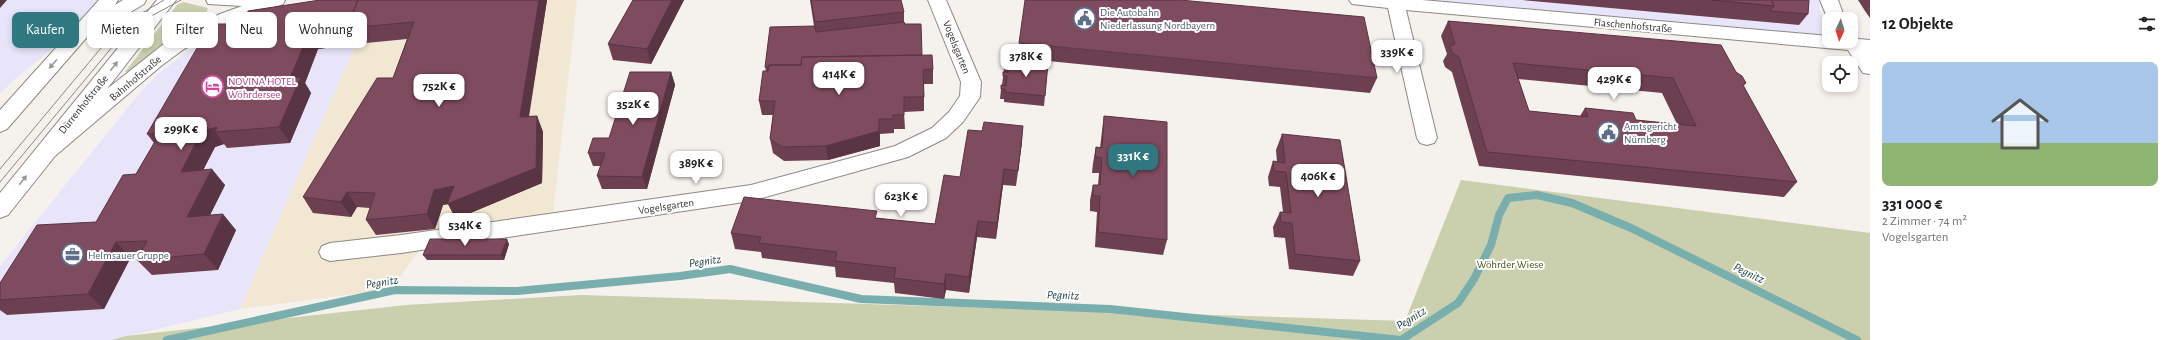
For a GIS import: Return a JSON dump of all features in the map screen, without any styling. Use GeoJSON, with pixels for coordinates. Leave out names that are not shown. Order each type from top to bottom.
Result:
{"type":"FeatureCollection","features":[{"type":"Feature","properties":{"kind":"main road"},"geometry":{"type":"LineString","coordinates":[[79,35],[109,0]]}},
{"type":"Feature","properties":{"kind":"main road"},"geometry":{"type":"LineString","coordinates":[[79,35],[137,0]]}},
{"type":"Feature","properties":{"kind":"main road","name":"Dürrenhofstraße"},"geometry":{"type":"LineString","coordinates":[[0,209],[167,0]]}},
{"type":"Feature","properties":{"kind":"main road"},"geometry":{"type":"LineString","coordinates":[[215,0],[258,0]]}},
{"type":"Feature","properties":{"kind":"main road","name":"Bahnhofstraße"},"geometry":{"type":"LineString","coordinates":[[46,151],[154,61],[177,44],[227,18],[276,0]]}},
{"type":"Feature","properties":{"kind":"main road"},"geometry":{"type":"LineString","coordinates":[[0,124],[67,48]]}},
{"type":"Feature","properties":{"kind":"street","name":"Vogelsgarten"},"geometry":{"type":"LineString","coordinates":[[330,252],[401,244],[751,193],[901,152],[939,133],[956,117],[970,97],[971,82],[937,0]]}},
{"type":"Feature","properties":{"kind":"street","name":"Flaschenhofstraße"},"geometry":{"type":"LineString","coordinates":[[1358,0],[1822,41]]}},
{"type":"Feature","properties":{"kind":"street"},"geometry":{"type":"LineString","coordinates":[[1829,0],[1833,12]]}},
{"type":"Feature","properties":{"kind":"street"},"geometry":{"type":"LineString","coordinates":[[1396,4],[1427,138]]}},
{"type":"Feature","properties":{"kind":"street"},"geometry":{"type":"LineString","coordinates":[[1858,44],[1870,68]]}},
{"type":"Feature","properties":{"kind":"shaded area"},"geometry":{"type":"Polygon","coordinates":[[[0,0],[103,0],[92,12],[87,12],[87,18],[79,27],[79,12],[12,12],[12,48],[53,48],[15,79],[0,94],[0,0]]]}},
{"type":"Feature","properties":{"kind":"shaded area"},"geometry":{"type":"Polygon","coordinates":[[[314,0],[372,0],[367,14],[367,12],[285,12],[285,48],[354,48],[240,309],[112,340],[0,340],[0,266],[138,95],[155,77],[182,55],[194,48],[218,48],[218,34],[226,30],[226,48],[277,48],[277,12],[274,12],[314,0]]]}},
{"type":"Feature","properties":{"kind":"shaded area"},"geometry":{"type":"Polygon","coordinates":[[[372,0],[577,0],[553,214],[426,241],[391,289],[240,309],[354,48],[367,48],[367,14],[372,0]]]}},
{"type":"Feature","properties":{"kind":"shaded area"},"geometry":{"type":"Polygon","coordinates":[[[1427,0],[1819,0],[1822,15],[1822,34],[1817,36],[1427,0]]]}},
{"type":"Feature","properties":{"kind":"green space"},"geometry":{"type":"Polygon","coordinates":[[[183,2],[208,8],[206,12],[172,12],[177,5],[183,2]]]}},
{"type":"Feature","properties":{"kind":"green space"},"geometry":{"type":"Polygon","coordinates":[[[162,24],[162,47],[129,72],[125,72],[144,48],[154,48],[154,35],[162,24]]]}},
{"type":"Feature","properties":{"kind":"green space","name":"Wöhrder Wiese"},"geometry":{"type":"Polygon","coordinates":[[[1461,180],[1870,233],[1870,340],[112,340],[126,336],[406,305],[581,295],[1405,321],[1461,180]]]}},
{"type":"Feature","properties":{"kind":"building"},"geometry":{"type":"Polygon","coordinates":[[[320,0],[358,0],[353,12],[285,12],[285,48],[303,48],[290,78],[301,77],[279,127],[215,132],[217,127],[202,131],[181,172],[212,169],[187,217],[223,214],[204,254],[137,260],[147,241],[116,242],[88,294],[0,300],[0,283],[37,225],[96,222],[123,175],[136,174],[160,133],[147,134],[197,48],[218,48],[218,24],[226,24],[226,48],[277,48],[277,12],[248,11],[320,0]]]}},
{"type":"Feature","properties":{"kind":"building"},"geometry":{"type":"Polygon","coordinates":[[[358,0],[539,0],[520,117],[537,116],[536,168],[447,204],[454,186],[434,190],[427,214],[366,220],[375,193],[347,192],[341,202],[303,197],[377,78],[393,78],[414,22],[367,26],[367,12],[353,12],[358,0]]]}},
{"type":"Feature","properties":{"kind":"building"},"geometry":{"type":"Polygon","coordinates":[[[633,0],[672,0],[647,49],[608,44],[633,0]]]}},
{"type":"Feature","properties":{"kind":"building"},"geometry":{"type":"Polygon","coordinates":[[[811,0],[901,0],[904,12],[815,22],[811,0]]]}},
{"type":"Feature","properties":{"kind":"building"},"geometry":{"type":"Polygon","coordinates":[[[1025,0],[1180,0],[1364,17],[1377,78],[1019,43],[1025,0]]]}},
{"type":"Feature","properties":{"kind":"building"},"geometry":{"type":"Polygon","coordinates":[[[1711,0],[1771,0],[1774,6],[1711,0]]]}},
{"type":"Feature","properties":{"kind":"building"},"geometry":{"type":"Polygon","coordinates":[[[1771,0],[1809,0],[1808,14],[1770,11],[1774,6],[1771,0]]]}},
{"type":"Feature","properties":{"kind":"building"},"geometry":{"type":"Polygon","coordinates":[[[1448,21],[1721,45],[1736,72],[1742,76],[1746,83],[1743,85],[1797,182],[1487,152],[1459,57],[1452,53],[1450,46],[1455,44],[1448,21]],[[1513,63],[1529,111],[1588,117],[1585,108],[1633,113],[1636,120],[1696,126],[1673,78],[1513,63]]]}},
{"type":"Feature","properties":{"kind":"building"},"geometry":{"type":"Polygon","coordinates":[[[904,22],[905,24],[921,24],[922,55],[802,57],[801,65],[769,65],[769,67],[765,67],[770,27],[815,26],[816,32],[904,22]]]}},
{"type":"Feature","properties":{"kind":"building"},"geometry":{"type":"Polygon","coordinates":[[[932,55],[933,69],[923,70],[924,97],[904,97],[904,115],[893,115],[893,119],[879,119],[879,131],[826,146],[782,147],[770,139],[775,101],[759,101],[763,71],[768,71],[769,65],[801,65],[802,57],[932,55]]]}},
{"type":"Feature","properties":{"kind":"building"},"geometry":{"type":"Polygon","coordinates":[[[1009,59],[1048,63],[1045,96],[1005,92],[1005,89],[1001,89],[1001,85],[1006,86],[1007,76],[1003,76],[1003,72],[1008,72],[1009,65],[1004,65],[1005,61],[1009,62],[1009,59]]]}},
{"type":"Feature","properties":{"kind":"building"},"geometry":{"type":"Polygon","coordinates":[[[630,72],[671,72],[642,177],[597,176],[605,153],[588,153],[593,138],[609,138],[630,72]]]}},
{"type":"Feature","properties":{"kind":"building"},"geometry":{"type":"Polygon","coordinates":[[[1104,116],[1167,122],[1167,240],[1098,232],[1100,196],[1093,196],[1093,185],[1100,185],[1102,158],[1095,157],[1096,147],[1102,148],[1104,116]]]}},
{"type":"Feature","properties":{"kind":"building"},"geometry":{"type":"Polygon","coordinates":[[[984,122],[1023,126],[1018,171],[1004,169],[997,223],[978,221],[969,277],[946,274],[944,284],[894,278],[896,268],[835,261],[837,252],[759,243],[761,237],[731,233],[744,197],[877,211],[875,218],[935,224],[944,175],[960,177],[968,130],[982,131],[984,122]]]}},
{"type":"Feature","properties":{"kind":"building"},"geometry":{"type":"Polygon","coordinates":[[[1282,134],[1340,140],[1360,261],[1295,254],[1292,223],[1281,222],[1280,212],[1291,213],[1286,172],[1274,171],[1273,161],[1285,163],[1282,134]]]}},
{"type":"Feature","properties":{"kind":"building"},"geometry":{"type":"Polygon","coordinates":[[[430,239],[507,239],[501,255],[423,255],[430,239]]]}},
{"type":"Feature","properties":{"kind":"waterway","name":"Pegnitz"},"geometry":{"type":"LineString","coordinates":[[167,340],[395,290],[517,291],[680,276],[730,269],[861,299],[1110,309],[1401,340],[1458,303],[1474,279],[1491,245],[1499,215],[1508,198],[1537,195],[1572,203],[1631,228],[1857,340]]}},
{"type":"Feature","properties":{"kind":"tram line"},"geometry":{"type":"LineString","coordinates":[[0,169],[106,42],[142,13],[164,0]]}},
{"type":"Feature","properties":{"kind":"tram line"},"geometry":{"type":"LineString","coordinates":[[0,182],[113,46],[144,20],[181,0]]}},
{"type":"Feature","properties":{"kind":"place","name":"Die Autobahn Niederlassung Nordbayern"},"geometry":{"type":"Point","coordinates":[1085,18]}},
{"type":"Feature","properties":{"kind":"place","name":"NOVINA HOTEL Wöhrdersee"},"geometry":{"type":"Point","coordinates":[213,87]}},
{"type":"Feature","properties":{"kind":"place","name":"Amtsgericht Nürnberg"},"geometry":{"type":"Point","coordinates":[1609,132]}},
{"type":"Feature","properties":{"kind":"place","name":"Helmsauer Gruppe"},"geometry":{"type":"Point","coordinates":[72,255]}}]}
